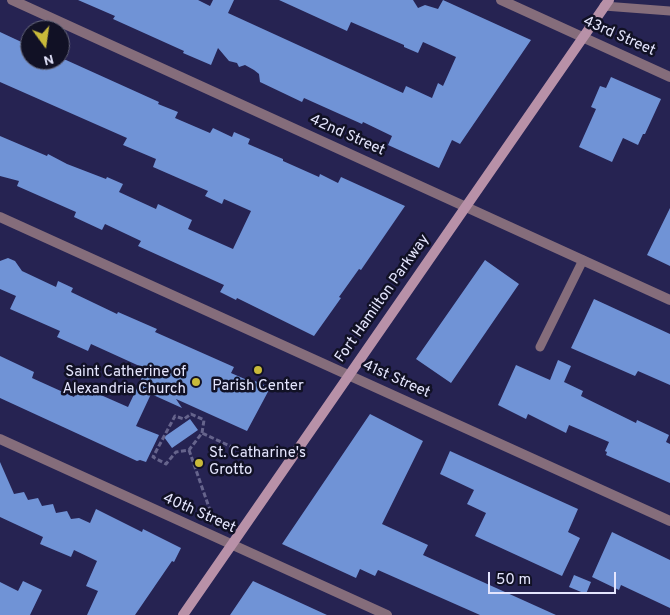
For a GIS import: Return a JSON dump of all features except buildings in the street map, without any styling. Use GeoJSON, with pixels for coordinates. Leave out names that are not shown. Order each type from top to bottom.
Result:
{"type":"FeatureCollection","features":[{"type":"Feature","properties":{"kind":"main road","name":"Fort Hamilton Parkway"},"geometry":{"type":"LineString","coordinates":[[183,615],[606,3]]}},
{"type":"Feature","properties":{"kind":"street","name":"42nd Street"},"geometry":{"type":"LineString","coordinates":[[12,0],[670,300]]}},
{"type":"Feature","properties":{"kind":"street","name":"43rd Street"},"geometry":{"type":"LineString","coordinates":[[501,0],[670,77]]}},
{"type":"Feature","properties":{"kind":"street","name":"41st Street"},"geometry":{"type":"LineString","coordinates":[[0,217],[670,521]]}},
{"type":"Feature","properties":{"kind":"street","name":"40th Street"},"geometry":{"type":"LineString","coordinates":[[0,439],[387,615]]}},
{"type":"Feature","properties":{"kind":"lane"},"geometry":{"type":"LineString","coordinates":[[606,3],[670,12]]}},
{"type":"Feature","properties":{"kind":"lane"},"geometry":{"type":"LineString","coordinates":[[540,347],[583,260]]}},
{"type":"Feature","properties":{"kind":"path"},"geometry":{"type":"LineString","coordinates":[[191,414],[204,420],[202,433],[189,450],[176,452],[166,464],[153,458],[175,416],[184,419],[191,414]]}},
{"type":"Feature","properties":{"kind":"path"},"geometry":{"type":"LineString","coordinates":[[202,433],[234,448]]}},
{"type":"Feature","properties":{"kind":"path"},"geometry":{"type":"LineString","coordinates":[[189,450],[212,516]]}},
{"type":"Feature","properties":{"kind":"place","name":"Parish Center"},"geometry":{"type":"Point","coordinates":[258,370]}},
{"type":"Feature","properties":{"kind":"place","name":"Saint Catherine of Alexandria Church"},"geometry":{"type":"Point","coordinates":[196,382]}},
{"type":"Feature","properties":{"kind":"place","name":"St. Catharine's Grotto"},"geometry":{"type":"Point","coordinates":[199,463]}}]}
